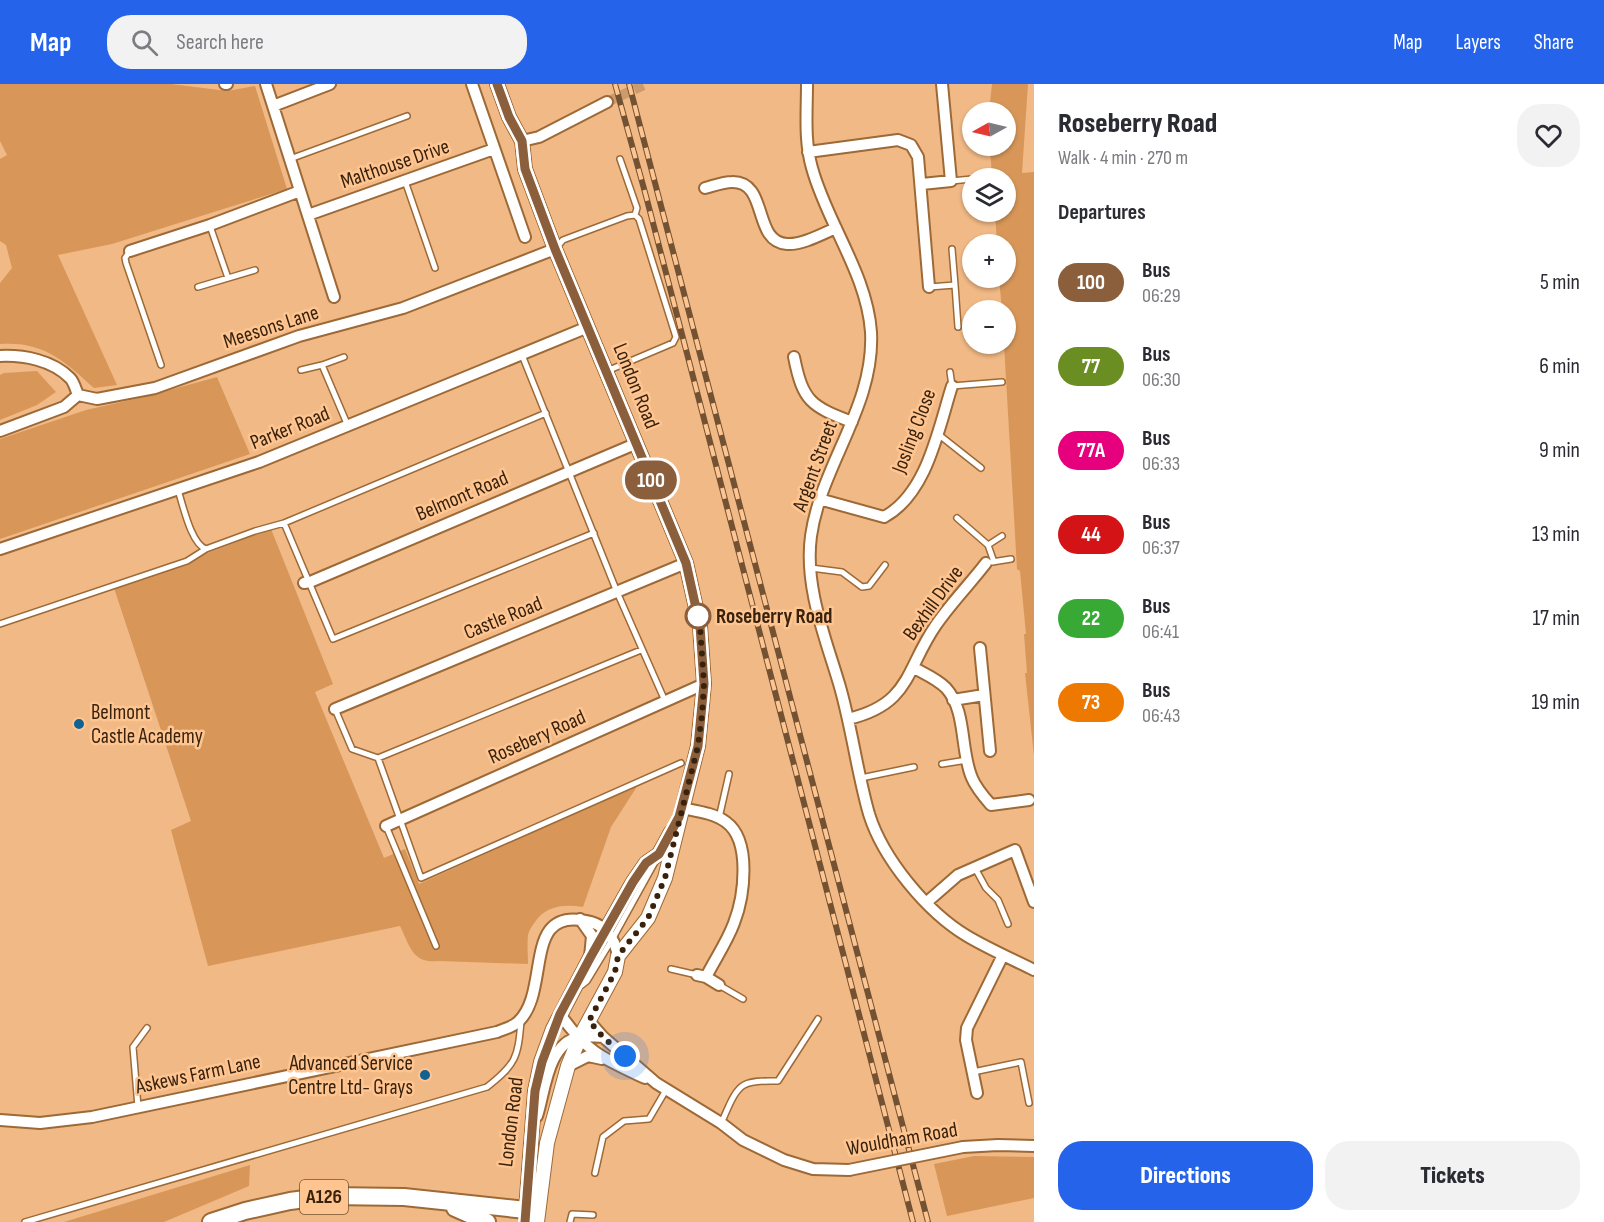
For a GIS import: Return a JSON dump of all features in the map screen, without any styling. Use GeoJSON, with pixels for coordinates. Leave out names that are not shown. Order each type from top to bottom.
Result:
{"type":"FeatureCollection","features":[{"type":"Feature","properties":{"kind":"main road","name":"A126"},"geometry":{"type":"LineString","coordinates":[[211,1222],[245,1211],[290,1201],[328,1196],[404,1197],[531,1219]]}},
{"type":"Feature","properties":{"kind":"main road","name":"A126"},"geometry":{"type":"LineString","coordinates":[[440,1202],[487,1222]]}},
{"type":"Feature","properties":{"kind":"street"},"geometry":{"type":"LineString","coordinates":[[266,84],[334,297]]}},
{"type":"Feature","properties":{"kind":"street"},"geometry":{"type":"LineString","coordinates":[[273,106],[330,84]]}},
{"type":"Feature","properties":{"kind":"street"},"geometry":{"type":"LineString","coordinates":[[472,84],[525,237]]}},
{"type":"Feature","properties":{"kind":"street","name":"London Road"},"geometry":{"type":"LineString","coordinates":[[497,84],[509,117],[522,141],[525,169],[555,249],[686,563],[700,626],[704,684],[698,746],[665,878],[648,918],[618,956],[615,972],[580,1036],[568,1066],[547,1143],[531,1219]]}},
{"type":"Feature","properties":{"kind":"street","name":"Argent Street"},"geometry":{"type":"LineString","coordinates":[[807,84],[805,117],[812,171],[863,293],[871,333],[867,380],[852,422],[819,499],[811,537],[809,568],[870,814],[880,841],[894,866],[927,902],[966,935],[1034,970]]}},
{"type":"Feature","properties":{"kind":"street"},"geometry":{"type":"LineString","coordinates":[[922,184],[951,181],[942,84]]}},
{"type":"Feature","properties":{"kind":"street"},"geometry":{"type":"LineString","coordinates":[[522,141],[538,136],[607,102]]}},
{"type":"Feature","properties":{"kind":"street"},"geometry":{"type":"LineString","coordinates":[[808,152],[898,140],[911,146],[918,157],[922,184],[929,287]]}},
{"type":"Feature","properties":{"kind":"street","name":"Malthouse Drive"},"geometry":{"type":"LineString","coordinates":[[308,215],[494,149]]}},
{"type":"Feature","properties":{"kind":"street"},"geometry":{"type":"LineString","coordinates":[[705,188],[730,181],[740,182],[756,198],[770,237],[786,245],[801,242],[836,228]]}},
{"type":"Feature","properties":{"kind":"street"},"geometry":{"type":"LineString","coordinates":[[130,251],[210,225],[300,191]]}},
{"type":"Feature","properties":{"kind":"street","name":"Meesons Lane"},"geometry":{"type":"LineString","coordinates":[[78,395],[98,399],[155,388],[299,336],[403,308],[555,249]]}},
{"type":"Feature","properties":{"kind":"street","name":"Parker Road"},"geometry":{"type":"LineString","coordinates":[[0,549],[259,462],[588,327]]}},
{"type":"Feature","properties":{"kind":"street"},"geometry":{"type":"LineString","coordinates":[[0,356],[22,356],[45,362],[71,379],[78,395],[64,407],[0,431]]}},
{"type":"Feature","properties":{"kind":"street"},"geometry":{"type":"LineString","coordinates":[[794,357],[798,376],[807,397],[814,405],[852,422]]}},
{"type":"Feature","properties":{"kind":"street","name":"Josling Close"},"geometry":{"type":"LineString","coordinates":[[819,499],[884,517],[897,510],[922,478],[952,386]]}},
{"type":"Feature","properties":{"kind":"street","name":"Belmont Road"},"geometry":{"type":"LineString","coordinates":[[307,583],[635,444]]}},
{"type":"Feature","properties":{"kind":"street","name":"Castle Road"},"geometry":{"type":"LineString","coordinates":[[335,709],[686,563]]}},
{"type":"Feature","properties":{"kind":"street","name":"Bexhill Drive"},"geometry":{"type":"LineString","coordinates":[[848,719],[877,710],[899,692],[914,668],[923,645],[938,622],[990,563]]}},
{"type":"Feature","properties":{"kind":"street"},"geometry":{"type":"LineString","coordinates":[[980,648],[990,751]]}},
{"type":"Feature","properties":{"kind":"street","name":"Bexhill Drive"},"geometry":{"type":"LineString","coordinates":[[914,668],[938,681],[948,690],[960,720],[971,778],[984,797],[991,805],[1029,800]]}},
{"type":"Feature","properties":{"kind":"street","name":"Rosebery Road"},"geometry":{"type":"LineString","coordinates":[[386,826],[704,684]]}},
{"type":"Feature","properties":{"kind":"street"},"geometry":{"type":"LineString","coordinates":[[953,700],[984,695]]}},
{"type":"Feature","properties":{"kind":"street"},"geometry":{"type":"LineString","coordinates":[[680,813],[719,818],[730,826],[740,844],[743,881],[735,923],[702,976],[719,986]]}},
{"type":"Feature","properties":{"kind":"street","name":"London Road"},"geometry":{"type":"LineString","coordinates":[[531,1219],[531,1134],[535,1091],[542,1062],[560,1014],[590,958],[609,935],[646,863],[659,854],[680,813]]}},
{"type":"Feature","properties":{"kind":"street"},"geometry":{"type":"LineString","coordinates":[[927,902],[958,875],[1015,850],[1034,902]]}},
{"type":"Feature","properties":{"kind":"street"},"geometry":{"type":"LineString","coordinates":[[521,1019],[536,981],[545,939],[554,924],[563,920],[579,919],[596,924],[609,935],[618,956]]}},
{"type":"Feature","properties":{"kind":"street"},"geometry":{"type":"LineString","coordinates":[[579,919],[592,936],[590,958]]}},
{"type":"Feature","properties":{"kind":"street"},"geometry":{"type":"LineString","coordinates":[[977,1093],[966,1040],[967,1028],[1003,955]]}},
{"type":"Feature","properties":{"kind":"street","name":"Wouldham Road"},"geometry":{"type":"LineString","coordinates":[[560,1014],[580,1036],[583,1044],[602,1059],[656,1083]]}},
{"type":"Feature","properties":{"kind":"street","name":"Askews Farm Lane"},"geometry":{"type":"LineString","coordinates":[[0,1120],[40,1123],[92,1117],[497,1032],[516,1024],[521,1019]]}},
{"type":"Feature","properties":{"kind":"street","name":"Wouldham Road"},"geometry":{"type":"LineString","coordinates":[[589,1021],[603,1037],[666,1090],[721,1123],[744,1140],[784,1160],[813,1169],[849,1170],[963,1147],[1034,1146]]}},
{"type":"Feature","properties":{"kind":"street"},"geometry":{"type":"LineString","coordinates":[[531,1134],[556,1056],[569,1042],[580,1036],[603,1037]]}},
{"type":"Feature","properties":{"kind":"street"},"geometry":{"type":"LineString","coordinates":[[568,1066],[588,1056],[602,1059]]}},
{"type":"Feature","properties":{"kind":"lane"},"geometry":{"type":"LineString","coordinates":[[290,159],[407,116]]}},
{"type":"Feature","properties":{"kind":"lane"},"geometry":{"type":"LineString","coordinates":[[620,159],[637,208],[635,215]]}},
{"type":"Feature","properties":{"kind":"lane"},"geometry":{"type":"LineString","coordinates":[[951,181],[962,180]]}},
{"type":"Feature","properties":{"kind":"lane"},"geometry":{"type":"LineString","coordinates":[[405,181],[435,268]]}},
{"type":"Feature","properties":{"kind":"lane"},"geometry":{"type":"LineString","coordinates":[[555,249],[563,240],[635,215]]}},
{"type":"Feature","properties":{"kind":"lane"},"geometry":{"type":"LineString","coordinates":[[605,371],[673,344],[676,337],[639,219],[635,215]]}},
{"type":"Feature","properties":{"kind":"lane"},"geometry":{"type":"LineString","coordinates":[[210,225],[228,278]]}},
{"type":"Feature","properties":{"kind":"lane"},"geometry":{"type":"LineString","coordinates":[[952,249],[958,327]]}},
{"type":"Feature","properties":{"kind":"lane"},"geometry":{"type":"LineString","coordinates":[[130,251],[125,258],[126,263],[161,365]]}},
{"type":"Feature","properties":{"kind":"lane"},"geometry":{"type":"LineString","coordinates":[[198,287],[255,270]]}},
{"type":"Feature","properties":{"kind":"lane"},"geometry":{"type":"LineString","coordinates":[[929,287],[955,285]]}},
{"type":"Feature","properties":{"kind":"lane"},"geometry":{"type":"LineString","coordinates":[[522,355],[617,592],[665,701]]}},
{"type":"Feature","properties":{"kind":"lane"},"geometry":{"type":"LineString","coordinates":[[301,370],[344,357]]}},
{"type":"Feature","properties":{"kind":"lane"},"geometry":{"type":"LineString","coordinates":[[322,365],[348,426]]}},
{"type":"Feature","properties":{"kind":"lane"},"geometry":{"type":"LineString","coordinates":[[950,372],[952,386],[1002,382]]}},
{"type":"Feature","properties":{"kind":"lane"},"geometry":{"type":"LineString","coordinates":[[0,624],[187,561],[206,549],[284,523],[546,413]]}},
{"type":"Feature","properties":{"kind":"lane"},"geometry":{"type":"LineString","coordinates":[[937,433],[981,468]]}},
{"type":"Feature","properties":{"kind":"lane"},"geometry":{"type":"LineString","coordinates":[[178,490],[195,539],[206,549]]}},
{"type":"Feature","properties":{"kind":"lane"},"geometry":{"type":"LineString","coordinates":[[957,518],[988,545],[990,563],[1011,559]]}},
{"type":"Feature","properties":{"kind":"lane"},"geometry":{"type":"LineString","coordinates":[[284,523],[307,583],[333,639],[594,533]]}},
{"type":"Feature","properties":{"kind":"lane"},"geometry":{"type":"LineString","coordinates":[[988,545],[1002,536]]}},
{"type":"Feature","properties":{"kind":"lane"},"geometry":{"type":"LineString","coordinates":[[809,568],[842,572],[862,587],[869,586],[885,565]]}},
{"type":"Feature","properties":{"kind":"lane"},"geometry":{"type":"LineString","coordinates":[[335,709],[352,749],[378,758],[641,650]]}},
{"type":"Feature","properties":{"kind":"lane"},"geometry":{"type":"LineString","coordinates":[[378,758],[421,878],[681,763]]}},
{"type":"Feature","properties":{"kind":"lane"},"geometry":{"type":"LineString","coordinates":[[942,764],[967,760]]}},
{"type":"Feature","properties":{"kind":"lane"},"geometry":{"type":"LineString","coordinates":[[861,778],[914,767]]}},
{"type":"Feature","properties":{"kind":"lane"},"geometry":{"type":"LineString","coordinates":[[719,818],[729,774]]}},
{"type":"Feature","properties":{"kind":"lane"},"geometry":{"type":"LineString","coordinates":[[386,826],[436,946]]}},
{"type":"Feature","properties":{"kind":"lane"},"geometry":{"type":"LineString","coordinates":[[975,868],[986,888],[998,900],[1008,924]]}},
{"type":"Feature","properties":{"kind":"lane","name":"London Road"},"geometry":{"type":"LineString","coordinates":[[569,996],[586,981],[609,935]]}},
{"type":"Feature","properties":{"kind":"lane"},"geometry":{"type":"LineString","coordinates":[[671,969],[702,976]]}},
{"type":"Feature","properties":{"kind":"lane"},"geometry":{"type":"LineString","coordinates":[[719,986],[743,999]]}},
{"type":"Feature","properties":{"kind":"lane"},"geometry":{"type":"LineString","coordinates":[[25,1222],[487,1087],[506,1072],[514,1059],[521,1019]]}},
{"type":"Feature","properties":{"kind":"lane"},"geometry":{"type":"LineString","coordinates":[[721,1123],[737,1093],[744,1085],[760,1081],[778,1081],[818,1019]]}},
{"type":"Feature","properties":{"kind":"lane"},"geometry":{"type":"LineString","coordinates":[[138,1107],[133,1047],[147,1028]]}},
{"type":"Feature","properties":{"kind":"lane"},"geometry":{"type":"LineString","coordinates":[[973,1072],[1021,1062],[1029,1103]]}},
{"type":"Feature","properties":{"kind":"lane"},"geometry":{"type":"LineString","coordinates":[[595,1173],[603,1137],[624,1121],[649,1119],[666,1090]]}},
{"type":"Feature","properties":{"kind":"lane"},"geometry":{"type":"LineString","coordinates":[[570,1222],[572,1214],[593,1215]]}},
{"type":"Feature","properties":{"kind":"shaded area"},"geometry":{"type":"Polygon","coordinates":[[[0,84],[171,84],[227,91],[255,86],[287,189],[112,244],[58,255],[117,385],[94,388],[63,361],[41,349],[15,344],[0,344],[0,283],[12,268],[6,245],[0,241],[0,159],[7,155],[0,141],[0,84]]]}},
{"type":"Feature","properties":{"kind":"shaded area"},"geometry":{"type":"Polygon","coordinates":[[[992,84],[1028,84],[1022,173],[1034,172],[1034,756],[1025,673],[1027,673],[1024,634],[1026,634],[1020,571],[1017,569],[1005,354],[1016,354],[1016,300],[1001,300],[1000,288],[1016,288],[1016,234],[996,234],[996,222],[1016,222],[1016,168],[991,168],[991,156],[1016,156],[1016,102],[990,102],[992,84]]]}},
{"type":"Feature","properties":{"kind":"shaded area"},"geometry":{"type":"Polygon","coordinates":[[[37,371],[56,392],[37,405],[0,420],[0,375],[37,371]]]}},
{"type":"Feature","properties":{"kind":"shaded area"},"geometry":{"type":"Polygon","coordinates":[[[217,377],[250,454],[0,539],[0,439],[86,410],[217,377]]]}},
{"type":"Feature","properties":{"kind":"shaded area"},"geometry":{"type":"Polygon","coordinates":[[[271,529],[333,684],[315,692],[384,858],[405,849],[419,884],[638,785],[611,827],[583,907],[556,907],[539,916],[528,935],[528,964],[423,960],[413,952],[400,926],[208,966],[171,830],[191,821],[114,588],[271,529]]]}},
{"type":"Feature","properties":{"kind":"shaded area"},"geometry":{"type":"Polygon","coordinates":[[[974,1156],[1034,1157],[1034,1198],[947,1216],[934,1164],[974,1156]]]}},
{"type":"Feature","properties":{"kind":"shaded area"},"geometry":{"type":"Polygon","coordinates":[[[250,1165],[249,1186],[164,1222],[64,1222],[250,1165]]]}},
{"type":"Feature","properties":{"kind":"tunnel"},"geometry":{"type":"LineString","coordinates":[[607,102],[646,84]]}},
{"type":"Feature","properties":{"kind":"railway"},"geometry":{"type":"LineString","coordinates":[[615,84],[913,1222]]}},
{"type":"Feature","properties":{"kind":"railway"},"geometry":{"type":"LineString","coordinates":[[629,84],[928,1222]]}},
{"type":"Feature","properties":{"kind":"bus line","name":"100"},"geometry":{"type":"LineString","coordinates":[[497,84],[509,117],[522,141],[525,169],[555,249],[686,563],[700,626],[704,684],[698,746],[679,817],[659,854],[646,863],[633,882],[590,958],[553,1029],[542,1062],[535,1091],[525,1222]]}},
{"type":"Feature","properties":{"kind":"place","name":"Roseberry Road"},"geometry":{"type":"Point","coordinates":[698,616]}},
{"type":"Feature","properties":{"kind":"place","name":"Belmont Castle Academy"},"geometry":{"type":"Point","coordinates":[79,724]}},
{"type":"Feature","properties":{"kind":"place","name":"Advanced Service Centre Ltd- Grays"},"geometry":{"type":"Point","coordinates":[425,1075]}},
{"type":"Feature","properties":{"kind":"route"},"geometry":{"type":"LineString","coordinates":[[625,1056],[589,1021],[615,972],[618,956],[648,918],[665,878],[698,746],[702,715],[704,684],[698,616]]}}]}
